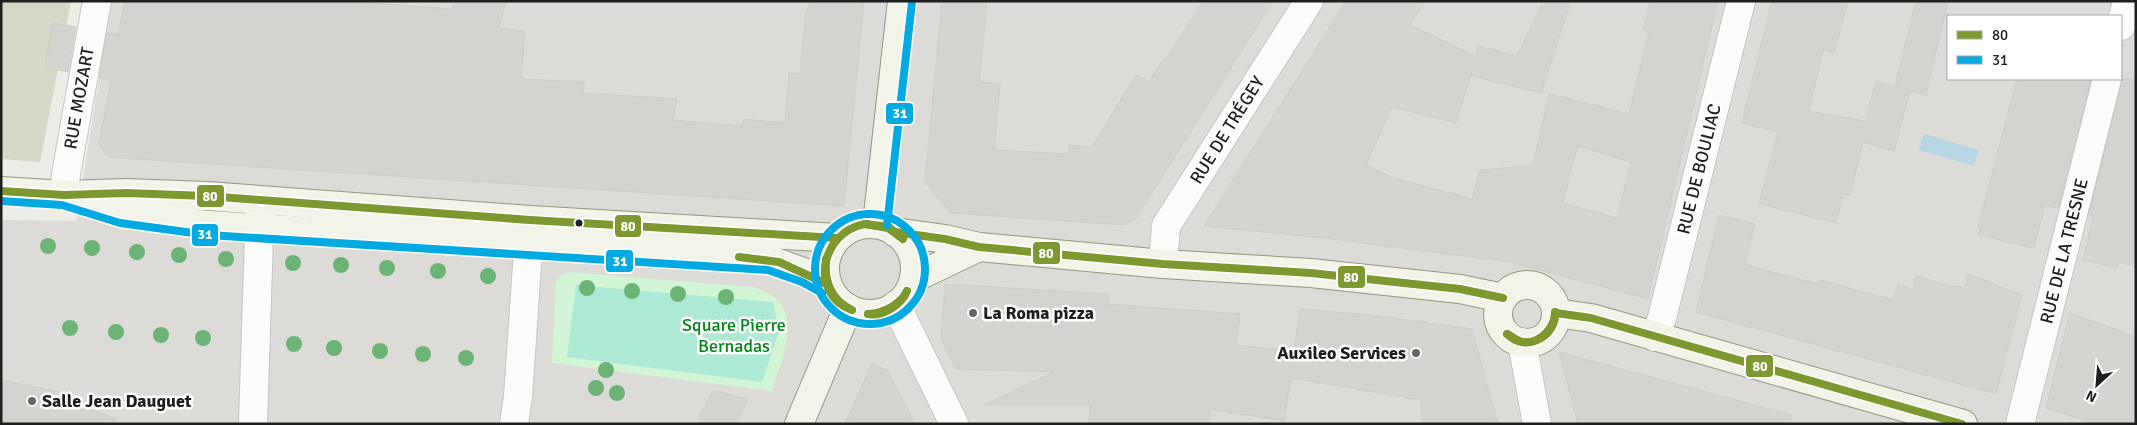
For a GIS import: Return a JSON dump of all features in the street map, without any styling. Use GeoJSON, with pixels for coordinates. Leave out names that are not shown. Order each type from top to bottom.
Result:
{"type":"FeatureCollection","features":[{"type":"Feature","properties":{"kind":"main road"},"geometry":{"type":"LineString","coordinates":[[886,228],[902,1]]}},
{"type":"Feature","properties":{"kind":"main road"},"geometry":{"type":"LineString","coordinates":[[1,191],[64,195],[126,193],[260,200],[770,260],[806,273],[827,284]]}},
{"type":"Feature","properties":{"kind":"main road"},"geometry":{"type":"LineString","coordinates":[[64,195],[122,213],[209,225],[837,238]]}},
{"type":"Feature","properties":{"kind":"main road"},"geometry":{"type":"LineString","coordinates":[[886,228],[905,241],[912,252],[914,278],[904,298],[896,306],[885,312],[860,313],[839,302],[827,284],[825,271],[826,259],[830,248],[837,238],[849,229],[862,224],[886,228],[944,239],[979,247],[1163,264],[1370,279],[1460,289],[1503,298]]}},
{"type":"Feature","properties":{"kind":"main road"},"geometry":{"type":"LineString","coordinates":[[914,278],[979,247]]}},
{"type":"Feature","properties":{"kind":"main road"},"geometry":{"type":"LineString","coordinates":[[1531,285],[1546,292],[1551,298],[1556,313],[1555,322],[1546,336],[1530,342],[1513,339],[1501,325],[1498,316],[1499,306],[1503,298],[1515,288],[1531,285]]}},
{"type":"Feature","properties":{"kind":"main road"},"geometry":{"type":"LineString","coordinates":[[799,424],[848,308]]}},
{"type":"Feature","properties":{"kind":"main road"},"geometry":{"type":"LineString","coordinates":[[1556,313],[1591,318],[1963,424]]}},
{"type":"Feature","properties":{"kind":"street","name":"RUE MOZART"},"geometry":{"type":"LineString","coordinates":[[64,195],[66,174],[97,1]]}},
{"type":"Feature","properties":{"kind":"street","name":"RUE DE TRÉGEY"},"geometry":{"type":"LineString","coordinates":[[1163,264],[1166,226],[1309,1]]}},
{"type":"Feature","properties":{"kind":"street","name":"RUE DE BOULIAC"},"geometry":{"type":"LineString","coordinates":[[1655,337],[1664,310],[1741,1]]}},
{"type":"Feature","properties":{"kind":"street"},"geometry":{"type":"LineString","coordinates":[[2122,22],[2127,1]]}},
{"type":"Feature","properties":{"kind":"street","name":"RUE DE LA TRESNE"},"geometry":{"type":"LineString","coordinates":[[2020,424],[2108,80]]}},
{"type":"Feature","properties":{"kind":"street"},"geometry":{"type":"LineString","coordinates":[[252,424],[260,200]]}},
{"type":"Feature","properties":{"kind":"street"},"geometry":{"type":"LineString","coordinates":[[514,424],[530,232]]}},
{"type":"Feature","properties":{"kind":"street"},"geometry":{"type":"LineString","coordinates":[[896,306],[954,424]]}},
{"type":"Feature","properties":{"kind":"street"},"geometry":{"type":"LineString","coordinates":[[1522,342],[1537,424]]}},
{"type":"Feature","properties":{"kind":"shaded area"},"geometry":{"type":"Polygon","coordinates":[[[1,1],[71,1],[40,162],[1,159],[1,1]]]}},
{"type":"Feature","properties":{"kind":"shaded area"},"geometry":{"type":"Polygon","coordinates":[[[112,1],[2136,1],[2136,424],[1,424],[1,220],[76,221],[112,1]]]}},
{"type":"Feature","properties":{"kind":"shaded area"},"geometry":{"type":"Polygon","coordinates":[[[1020,1],[1141,1],[1156,11],[1138,41],[1127,35],[1072,122],[1069,154],[994,150],[1000,84],[1012,85],[1020,1]]]}},
{"type":"Feature","properties":{"kind":"green space","name":"Square Pierre Bernadas"},"geometry":{"type":"Polygon","coordinates":[[[570,272],[752,287],[770,294],[780,303],[786,314],[788,327],[784,353],[772,391],[552,363],[556,282],[562,274],[570,272]]]}},
{"type":"Feature","properties":{"kind":"green space","name":"Square Pierre Bernadas"},"geometry":{"type":"Polygon","coordinates":[[[576,285],[773,302],[779,331],[762,382],[567,357],[576,285]]]}},
{"type":"Feature","properties":{"kind":"water"},"geometry":{"type":"Polygon","coordinates":[[[1924,134],[1979,150],[1974,166],[1919,150],[1924,134]]]}},
{"type":"Feature","properties":{"kind":"building"},"geometry":{"type":"Polygon","coordinates":[[[125,1],[342,1],[453,9],[454,1],[506,1],[499,28],[525,31],[521,79],[584,82],[583,93],[677,99],[673,120],[743,126],[744,119],[785,123],[789,72],[800,74],[806,9],[809,9],[810,1],[864,1],[844,206],[108,157],[99,144],[111,80],[99,78],[107,33],[118,35],[125,1]]]}},
{"type":"Feature","properties":{"kind":"building"},"geometry":{"type":"Polygon","coordinates":[[[942,1],[987,1],[979,82],[1000,84],[994,150],[1069,154],[1069,145],[1092,147],[1136,75],[1149,82],[1203,1],[1273,1],[1135,220],[1123,225],[951,213],[925,182],[942,1]]]}},
{"type":"Feature","properties":{"kind":"building"},"geometry":{"type":"Polygon","coordinates":[[[1346,1],[1425,1],[1410,25],[1476,56],[1478,46],[1517,56],[1543,1],[1571,1],[1541,93],[1471,76],[1473,68],[1456,123],[1392,107],[1366,165],[1394,178],[1472,199],[1480,170],[1533,165],[1549,94],[1629,114],[1649,31],[1643,30],[1650,1],[1718,1],[1648,299],[1510,262],[1332,239],[1204,226],[1346,1]],[[1577,146],[1563,203],[1617,218],[1631,162],[1577,146]]]}},
{"type":"Feature","properties":{"kind":"building"},"geometry":{"type":"Polygon","coordinates":[[[1772,1],[1848,1],[1834,53],[1823,50],[1809,111],[1865,121],[1876,82],[1895,87],[1916,1],[1948,1],[1926,95],[1910,91],[1894,151],[1863,142],[1850,196],[1843,194],[1836,223],[1759,204],[1778,132],[1742,123],[1772,1]]]}},
{"type":"Feature","properties":{"kind":"building"},"geometry":{"type":"Polygon","coordinates":[[[53,23],[76,27],[68,72],[45,67],[53,23]]]}},
{"type":"Feature","properties":{"kind":"building"},"geometry":{"type":"Polygon","coordinates":[[[2122,79],[2136,79],[2136,266],[2118,262],[2117,268],[2083,260],[2093,217],[2089,215],[2122,79]]]}},
{"type":"Feature","properties":{"kind":"building"},"geometry":{"type":"Polygon","coordinates":[[[2017,80],[2091,80],[2058,208],[2045,204],[2034,248],[1978,235],[1980,228],[1978,227],[2017,80]]]}},
{"type":"Feature","properties":{"kind":"building"},"geometry":{"type":"Polygon","coordinates":[[[1719,215],[1755,224],[1745,265],[1819,284],[1820,280],[1893,300],[1898,285],[1913,289],[1916,276],[1954,287],[1965,288],[1968,274],[2022,295],[1996,394],[1696,312],[1719,215]]]}},
{"type":"Feature","properties":{"kind":"building"},"geometry":{"type":"Polygon","coordinates":[[[945,284],[1109,294],[1108,304],[1240,314],[1236,345],[1294,351],[1300,309],[1371,315],[1472,329],[1498,424],[1423,424],[1421,400],[1291,378],[1284,421],[1210,409],[1208,424],[1089,424],[1090,405],[984,405],[1054,372],[956,369],[941,339],[945,284]]]}},
{"type":"Feature","properties":{"kind":"building"},"geometry":{"type":"Polygon","coordinates":[[[2070,313],[2136,337],[2136,424],[2095,424],[2046,408],[2070,313]]]}},
{"type":"Feature","properties":{"kind":"building"},"geometry":{"type":"Polygon","coordinates":[[[1559,352],[1791,415],[1790,424],[1578,424],[1559,352]]]}},
{"type":"Feature","properties":{"kind":"building"},"geometry":{"type":"Polygon","coordinates":[[[872,363],[888,371],[915,424],[845,424],[872,363]]]}},
{"type":"Feature","properties":{"kind":"building","name":"Salle Jean Dauguet"},"geometry":{"type":"Polygon","coordinates":[[[1,380],[55,391],[53,398],[116,418],[115,424],[1,424],[1,380]]]}},
{"type":"Feature","properties":{"kind":"building"},"geometry":{"type":"Polygon","coordinates":[[[713,391],[748,399],[736,424],[698,424],[701,417],[699,417],[713,391]]]}},
{"type":"Feature","properties":{"kind":"transit line","name":"31"},"geometry":{"type":"LineString","coordinates":[[887,225],[912,2]]}},
{"type":"Feature","properties":{"kind":"transit line","name":"80"},"geometry":{"type":"LineString","coordinates":[[1,191],[64,195],[126,193],[207,196],[530,220],[837,238]]}},
{"type":"Feature","properties":{"kind":"transit line","name":"31"},"geometry":{"type":"LineString","coordinates":[[1,201],[62,205],[120,223],[208,235],[768,270],[802,282],[822,293]]}},
{"type":"Feature","properties":{"kind":"transit line","name":"31"},"geometry":{"type":"LineString","coordinates":[[870,214],[891,218],[909,230],[921,248],[925,269],[921,290],[909,308],[891,320],[870,324],[849,320],[831,308],[819,290],[815,269],[819,248],[831,230],[849,218],[870,214]]}},
{"type":"Feature","properties":{"kind":"transit line","name":"80"},"geometry":{"type":"LineString","coordinates":[[852,310],[838,302],[830,291],[825,278],[826,264],[830,251],[838,239],[850,229],[865,224]]}},
{"type":"Feature","properties":{"kind":"transit line","name":"80"},"geometry":{"type":"LineString","coordinates":[[865,224],[888,228],[903,239]]}},
{"type":"Feature","properties":{"kind":"transit line","name":"80"},"geometry":{"type":"LineString","coordinates":[[865,224],[889,227],[903,239]]}},
{"type":"Feature","properties":{"kind":"transit line","name":"80"},"geometry":{"type":"LineString","coordinates":[[895,232],[945,239],[979,247],[1163,264],[1311,273],[1460,289],[1503,298]]}},
{"type":"Feature","properties":{"kind":"transit line","name":"80"},"geometry":{"type":"LineString","coordinates":[[739,257],[779,262],[827,284]]}},
{"type":"Feature","properties":{"kind":"transit line","name":"80"},"geometry":{"type":"LineString","coordinates":[[826,259],[826,275],[830,289],[839,301],[852,310]]}},
{"type":"Feature","properties":{"kind":"transit line","name":"80"},"geometry":{"type":"LineString","coordinates":[[868,314],[891,307],[907,291]]}},
{"type":"Feature","properties":{"kind":"transit line","name":"80"},"geometry":{"type":"LineString","coordinates":[[868,314],[886,311],[896,305],[905,296],[907,291]]}},
{"type":"Feature","properties":{"kind":"transit line","name":"80"},"geometry":{"type":"LineString","coordinates":[[1507,334],[1518,341],[1534,341],[1549,329],[1555,312]]}},
{"type":"Feature","properties":{"kind":"transit line","name":"80"},"geometry":{"type":"LineString","coordinates":[[1507,334],[1514,340],[1522,342],[1531,342],[1538,339],[1551,329],[1555,312]]}},
{"type":"Feature","properties":{"kind":"transit line","name":"80"},"geometry":{"type":"LineString","coordinates":[[1556,313],[1591,318],[1962,424]]}},
{"type":"Feature","properties":{"kind":"place","name":"La Roma pizza"},"geometry":{"type":"Point","coordinates":[973,313]}},
{"type":"Feature","properties":{"kind":"place","name":"Auxileo Services"},"geometry":{"type":"Point","coordinates":[1416,353]}},
{"type":"Feature","properties":{"kind":"place","name":"Salle Jean Dauguet"},"geometry":{"type":"Point","coordinates":[32,401]}}]}
